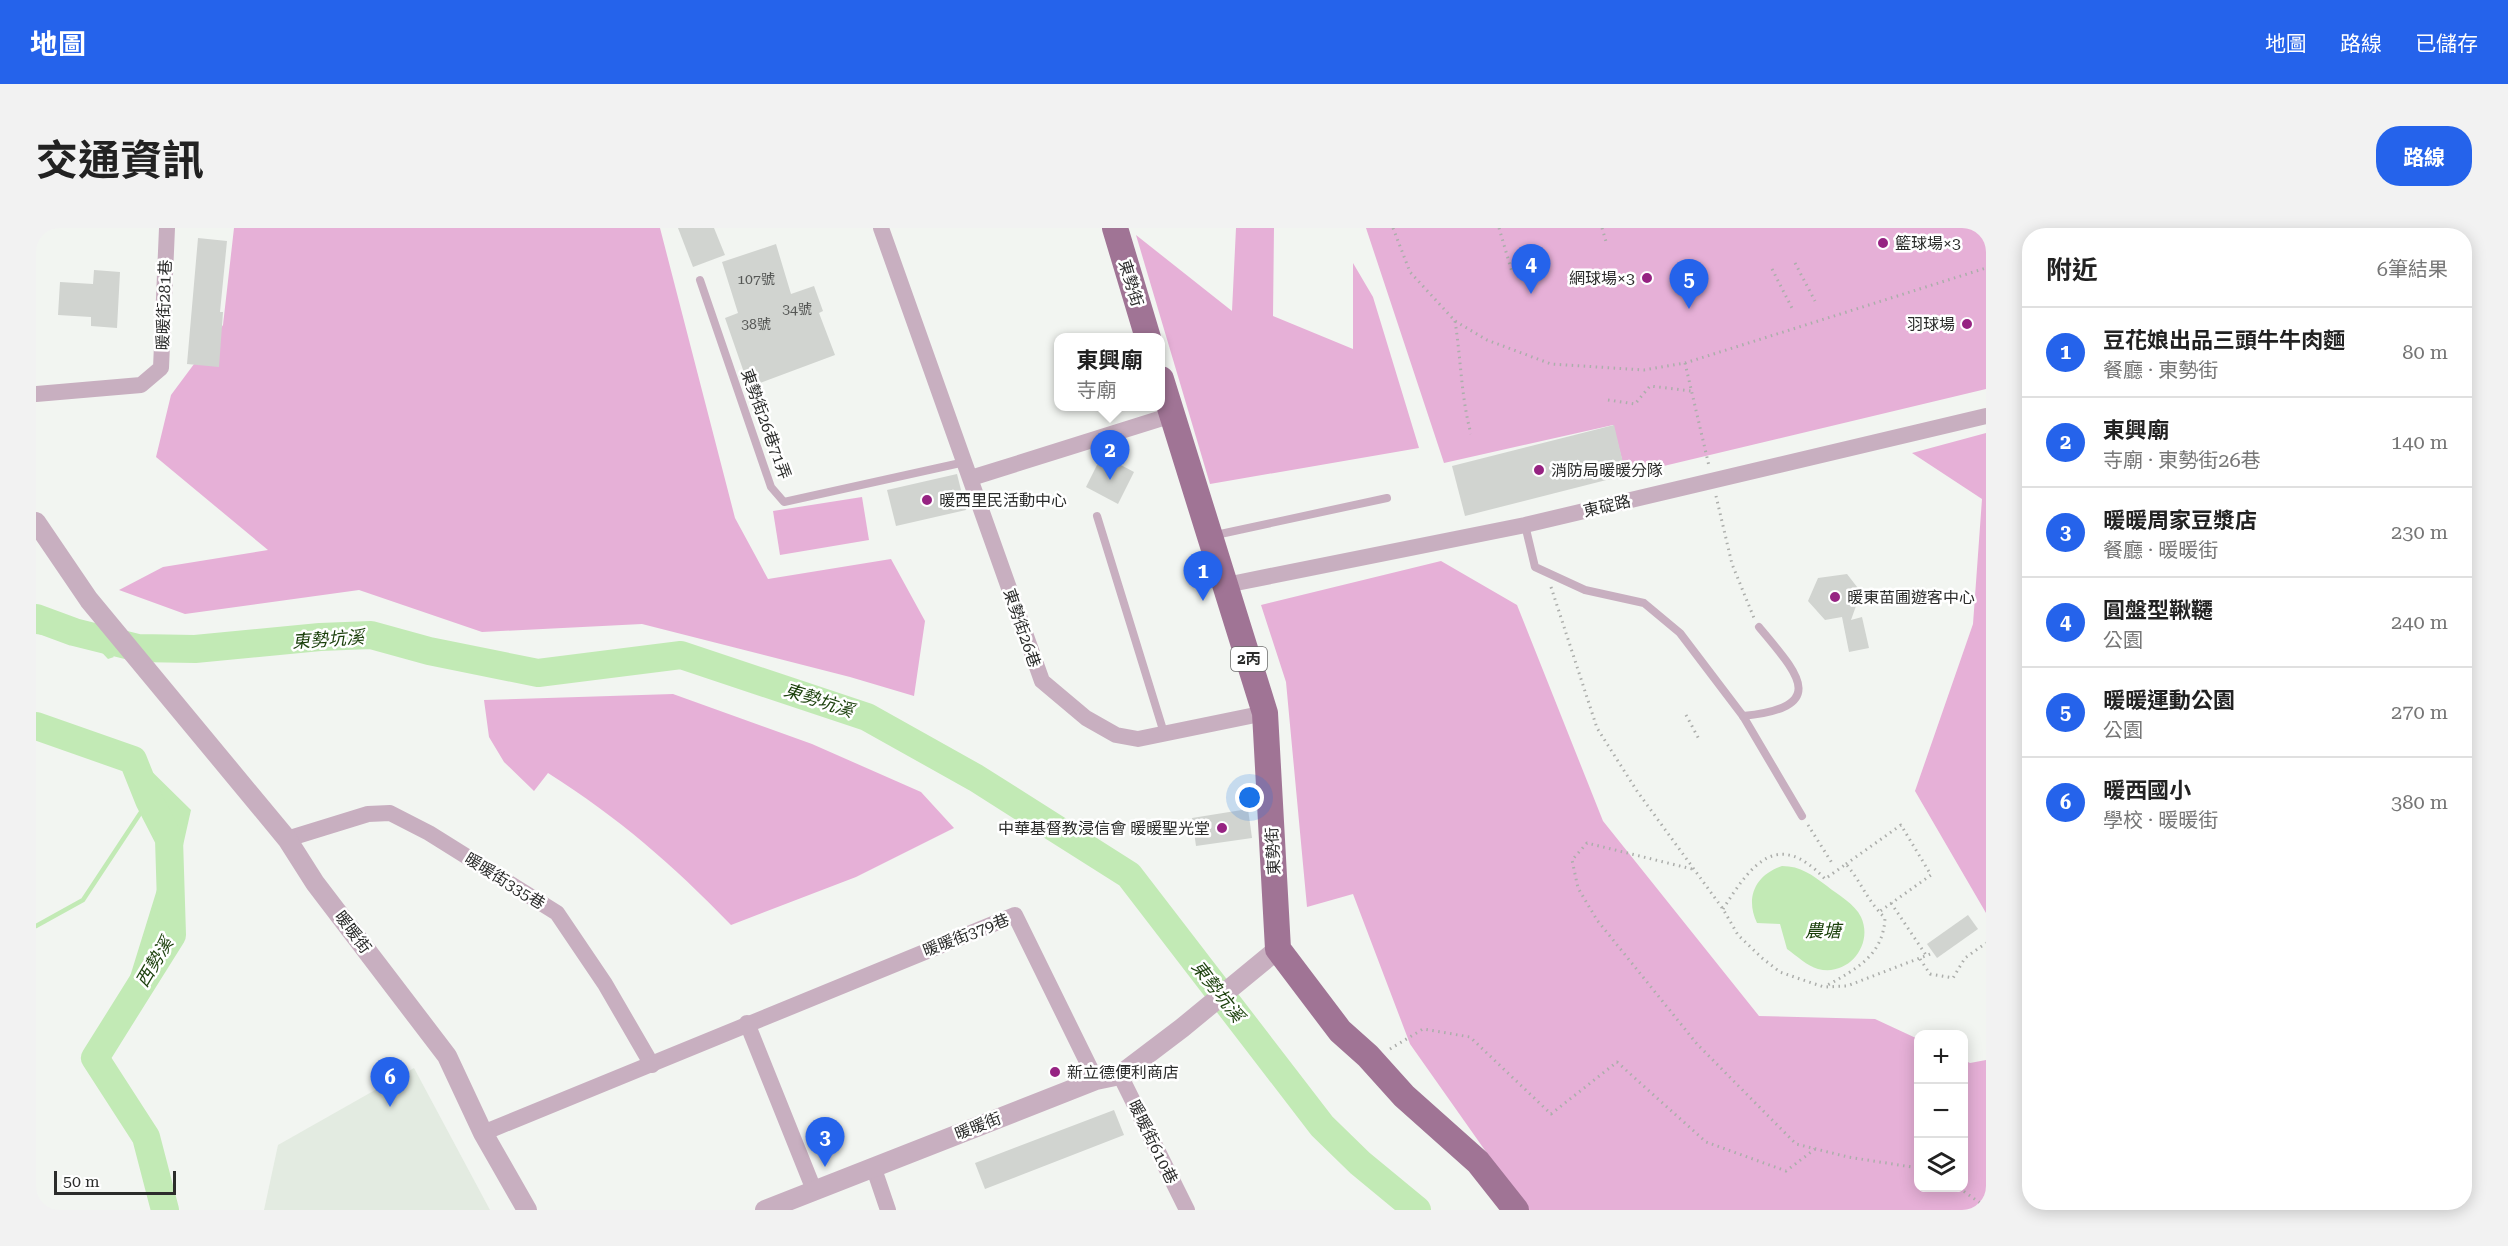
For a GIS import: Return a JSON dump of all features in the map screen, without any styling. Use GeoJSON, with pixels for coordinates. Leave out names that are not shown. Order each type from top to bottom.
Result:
{"type":"FeatureCollection","features":[{"type":"Feature","properties":{"kind":"main road","name":"東勢街"},"geometry":{"type":"LineString","coordinates":[[1115,228],[1146,333]]}},
{"type":"Feature","properties":{"kind":"main road","name":"東勢街"},"geometry":{"type":"LineString","coordinates":[[1165,392],[1265,713],[1269,955]]}},
{"type":"Feature","properties":{"kind":"main road"},"geometry":{"type":"LineString","coordinates":[[1269,955],[1404,1096],[1478,1162],[1516,1210]]}},
{"type":"Feature","properties":{"kind":"street","name":"暖暖街281巷"},"geometry":{"type":"LineString","coordinates":[[36,394],[118,389],[141,385],[161,368],[167,228]]}},
{"type":"Feature","properties":{"kind":"street","name":"東勢街26巷"},"geometry":{"type":"LineString","coordinates":[[881,228],[968,470],[1035,668],[1042,681],[1086,718],[1116,735],[1138,739],[1265,713]]}},
{"type":"Feature","properties":{"kind":"street"},"geometry":{"type":"LineString","coordinates":[[968,470],[1172,415]]}},
{"type":"Feature","properties":{"kind":"street","name":"東碇路"},"geometry":{"type":"LineString","coordinates":[[1226,585],[1525,525],[1986,416]]}},
{"type":"Feature","properties":{"kind":"street","name":"暖暖街"},"geometry":{"type":"LineString","coordinates":[[36,522],[89,600],[151,672],[287,840],[315,883],[447,1056],[483,1133],[527,1210]]}},
{"type":"Feature","properties":{"kind":"street","name":"暖暖街335巷"},"geometry":{"type":"LineString","coordinates":[[287,840],[368,814],[390,813],[429,834],[557,914],[605,984],[652,1065]]}},
{"type":"Feature","properties":{"kind":"street","name":"暖暖街379巷"},"geometry":{"type":"LineString","coordinates":[[483,1133],[1015,915],[1096,1080]]}},
{"type":"Feature","properties":{"kind":"street","name":"暖暖街"},"geometry":{"type":"LineString","coordinates":[[765,1210],[1096,1080],[1120,1075],[1182,1028],[1269,955]]}},
{"type":"Feature","properties":{"kind":"street"},"geometry":{"type":"LineString","coordinates":[[747,1023],[814,1190]]}},
{"type":"Feature","properties":{"kind":"street","name":"暖暖街610巷"},"geometry":{"type":"LineString","coordinates":[[1120,1075],[1187,1210]]}},
{"type":"Feature","properties":{"kind":"street"},"geometry":{"type":"LineString","coordinates":[[873,1166],[888,1210]]}},
{"type":"Feature","properties":{"kind":"lane","name":"東勢街26巷71弄"},"geometry":{"type":"LineString","coordinates":[[700,280],[771,487],[784,502],[968,470]]}},
{"type":"Feature","properties":{"kind":"lane"},"geometry":{"type":"LineString","coordinates":[[1211,536],[1387,498]]}},
{"type":"Feature","properties":{"kind":"lane"},"geometry":{"type":"LineString","coordinates":[[1097,516],[1164,733]]}},
{"type":"Feature","properties":{"kind":"lane"},"geometry":{"type":"LineString","coordinates":[[1525,525],[1535,567],[1585,590],[1644,603],[1680,633],[1743,716],[1802,816]]}},
{"type":"Feature","properties":{"kind":"lane"},"geometry":{"type":"LineString","coordinates":[[1743,716],[1778,711],[1794,701],[1800,688],[1797,673],[1758,627]]}},
{"type":"Feature","properties":{"kind":"path"},"geometry":{"type":"LineString","coordinates":[[1393,228],[1410,272],[1455,321],[1487,340],[1551,364],[1644,370],[1685,363],[1986,268]]}},
{"type":"Feature","properties":{"kind":"path"},"geometry":{"type":"LineString","coordinates":[[1499,228],[1512,272]]}},
{"type":"Feature","properties":{"kind":"path"},"geometry":{"type":"LineString","coordinates":[[1602,228],[1607,245]]}},
{"type":"Feature","properties":{"kind":"path"},"geometry":{"type":"LineString","coordinates":[[1795,263],[1815,301]]}},
{"type":"Feature","properties":{"kind":"path"},"geometry":{"type":"LineString","coordinates":[[1772,269],[1793,310]]}},
{"type":"Feature","properties":{"kind":"path"},"geometry":{"type":"LineString","coordinates":[[1455,321],[1464,388],[1462,402],[1471,434]]}},
{"type":"Feature","properties":{"kind":"path"},"geometry":{"type":"LineString","coordinates":[[1685,363],[1696,409]]}},
{"type":"Feature","properties":{"kind":"path"},"geometry":{"type":"LineString","coordinates":[[1608,400],[1635,404],[1650,386],[1691,391]]}},
{"type":"Feature","properties":{"kind":"path"},"geometry":{"type":"LineString","coordinates":[[1732,564],[1758,627]]}},
{"type":"Feature","properties":{"kind":"path"},"geometry":{"type":"LineString","coordinates":[[1547,574],[1597,728],[1692,869],[1723,909],[1738,935],[1780,972],[1824,987],[1847,986],[1933,953]]}},
{"type":"Feature","properties":{"kind":"path"},"geometry":{"type":"LineString","coordinates":[[1686,716],[1700,741]]}},
{"type":"Feature","properties":{"kind":"path"},"geometry":{"type":"LineString","coordinates":[[1802,816],[1832,863]]}},
{"type":"Feature","properties":{"kind":"path"},"geometry":{"type":"LineString","coordinates":[[1723,909],[1749,869],[1762,860],[1778,855],[1794,855],[1809,862],[1825,879],[1900,825],[1931,875],[1879,912]]}},
{"type":"Feature","properties":{"kind":"path"},"geometry":{"type":"LineString","coordinates":[[1692,869],[1587,843],[1572,860],[1578,888],[1597,920],[1697,1044],[1796,1144],[1914,1167]]}},
{"type":"Feature","properties":{"kind":"path"},"geometry":{"type":"LineString","coordinates":[[1824,987],[1864,965],[1884,934],[1885,918],[1864,895],[1858,879],[1846,864]]}},
{"type":"Feature","properties":{"kind":"path"},"geometry":{"type":"LineString","coordinates":[[1891,903],[1926,955]]}},
{"type":"Feature","properties":{"kind":"path"},"geometry":{"type":"LineString","coordinates":[[1920,958],[1930,974],[1953,978],[1965,957],[1986,943]]}},
{"type":"Feature","properties":{"kind":"path"},"geometry":{"type":"LineString","coordinates":[[1368,1056],[1396,1047],[1423,1029],[1470,1037],[1551,1114],[1617,1062],[1706,1142],[1786,1171],[1815,1149]]}},
{"type":"Feature","properties":{"kind":"path"},"geometry":{"type":"LineString","coordinates":[[1965,1192],[1986,1207]]}},
{"type":"Feature","properties":{"kind":"shaded area"},"geometry":{"type":"Polygon","coordinates":[[[234,228],[660,228],[735,518],[768,579],[891,559],[925,621],[914,696],[850,677],[642,624],[482,632],[359,590],[185,614],[119,590],[163,567],[268,550],[156,457],[171,395],[223,325],[234,228]]]}},
{"type":"Feature","properties":{"kind":"shaded area"},"geometry":{"type":"Polygon","coordinates":[[[1236,228],[1274,228],[1273,316],[1353,349],[1353,263],[1373,297],[1419,448],[1210,484],[1136,235],[1232,311],[1236,228]]]}},
{"type":"Feature","properties":{"kind":"shaded area"},"geometry":{"type":"Polygon","coordinates":[[[1366,228],[1986,228],[1986,389],[1626,475],[1613,425],[1444,463],[1366,228]]]}},
{"type":"Feature","properties":{"kind":"shaded area"},"geometry":{"type":"Polygon","coordinates":[[[1986,433],[1986,913],[1915,791],[1973,624],[1982,499],[1912,453],[1986,433]]]}},
{"type":"Feature","properties":{"kind":"shaded area"},"geometry":{"type":"Polygon","coordinates":[[[862,497],[869,540],[780,555],[773,511],[862,497]]]}},
{"type":"Feature","properties":{"kind":"shaded area"},"geometry":{"type":"Polygon","coordinates":[[[1441,561],[1517,605],[1603,821],[1759,1016],[1875,1019],[1914,1037],[1914,1192],[1968,1192],[1968,1062],[1986,1060],[1986,1210],[1527,1210],[1410,1044],[1353,894],[1307,907],[1286,682],[1261,605],[1441,561]]]}},
{"type":"Feature","properties":{"kind":"shaded area"},"geometry":{"type":"Polygon","coordinates":[[[673,694],[812,744],[921,792],[954,828],[856,877],[731,925],[644,843],[574,790],[548,773],[534,791],[504,762],[489,737],[484,700],[673,694]]]}},
{"type":"Feature","properties":{"kind":"shaded area"},"geometry":{"type":"Polygon","coordinates":[[[414,1068],[490,1210],[264,1210],[278,1145],[414,1068]]]}},
{"type":"Feature","properties":{"kind":"water"},"geometry":{"type":"Polygon","coordinates":[[[36,611],[90,630],[114,657],[108,659],[92,642],[36,634],[36,611]]]}},
{"type":"Feature","properties":{"kind":"water"},"geometry":{"type":"Polygon","coordinates":[[[36,718],[134,754],[191,810],[149,997],[128,983],[163,870],[137,761],[36,727],[36,718]]]}},
{"type":"Feature","properties":{"kind":"water","name":"農塘"},"geometry":{"type":"Polygon","coordinates":[[[1782,866],[1801,869],[1811,875],[1846,900],[1858,912],[1864,928],[1864,938],[1856,956],[1848,963],[1829,970],[1814,968],[1787,949],[1780,924],[1757,923],[1752,905],[1755,888],[1765,875],[1782,866]]]}},
{"type":"Feature","properties":{"kind":"building"},"geometry":{"type":"Polygon","coordinates":[[[678,228],[714,228],[725,255],[693,267],[678,228]]]}},
{"type":"Feature","properties":{"kind":"building"},"geometry":{"type":"Polygon","coordinates":[[[198,238],[227,241],[220,312],[223,312],[219,367],[187,364],[198,238]]]}},
{"type":"Feature","properties":{"kind":"building"},"geometry":{"type":"Polygon","coordinates":[[[776,244],[791,294],[814,286],[823,311],[819,313],[835,355],[749,387],[725,318],[738,313],[722,262],[776,244]]]}},
{"type":"Feature","properties":{"kind":"building"},"geometry":{"type":"Polygon","coordinates":[[[94,270],[120,272],[117,328],[91,326],[91,317],[58,315],[60,282],[93,284],[94,270]]]}},
{"type":"Feature","properties":{"kind":"building","name":"消防局暖暖分隊"},"geometry":{"type":"Polygon","coordinates":[[[1614,425],[1626,475],[1465,516],[1452,466],[1614,425]]]}},
{"type":"Feature","properties":{"kind":"building"},"geometry":{"type":"Polygon","coordinates":[[[1102,455],[1134,472],[1118,504],[1086,487],[1102,455]]]}},
{"type":"Feature","properties":{"kind":"building","name":"暖西里民活動中心"},"geometry":{"type":"Polygon","coordinates":[[[957,474],[966,510],[896,526],[887,490],[957,474]]]}},
{"type":"Feature","properties":{"kind":"building","name":"暖東苗圃遊客中心"},"geometry":{"type":"Polygon","coordinates":[[[1847,574],[1861,592],[1851,620],[1862,617],[1869,648],[1849,652],[1842,617],[1825,620],[1808,601],[1818,578],[1847,574]]]}},
{"type":"Feature","properties":{"kind":"building","name":"中華基督教浸信會 暖暖聖光堂"},"geometry":{"type":"Polygon","coordinates":[[[1248,809],[1252,838],[1196,846],[1192,818],[1248,809]]]}},
{"type":"Feature","properties":{"kind":"building"},"geometry":{"type":"Polygon","coordinates":[[[1968,915],[1978,929],[1937,958],[1927,944],[1968,915]]]}},
{"type":"Feature","properties":{"kind":"building"},"geometry":{"type":"Polygon","coordinates":[[[1114,1110],[1124,1135],[985,1189],[975,1163],[1114,1110]]]}},
{"type":"Feature","properties":{"kind":"waterway","name":"東勢坑溪"},"geometry":{"type":"LineString","coordinates":[[36,618],[74,632],[138,648],[195,649],[320,637],[371,635],[429,651],[538,673],[681,655],[867,717],[976,778],[1129,875],[1322,1126],[1360,1163],[1417,1210]]}},
{"type":"Feature","properties":{"kind":"waterway","name":"西勢溪"},"geometry":{"type":"LineString","coordinates":[[36,726],[133,760],[149,800],[169,839],[172,935],[95,1058],[146,1137],[165,1210]]}},
{"type":"Feature","properties":{"kind":"waterway"},"geometry":{"type":"LineString","coordinates":[[36,926],[83,900],[149,800]]}},
{"type":"Feature","properties":{"kind":"place","name":"籃球場×3"},"geometry":{"type":"Point","coordinates":[1883,243]}},
{"type":"Feature","properties":{"kind":"place","name":"網球場×3"},"geometry":{"type":"Point","coordinates":[1647,278]}},
{"type":"Feature","properties":{"kind":"place","name":"圓盤型鞦韆"},"geometry":{"type":"Point","coordinates":[1531,294]}},
{"type":"Feature","properties":{"kind":"place","name":"暖暖運動公園"},"geometry":{"type":"Point","coordinates":[1689,309]}},
{"type":"Feature","properties":{"kind":"place","name":"羽球場"},"geometry":{"type":"Point","coordinates":[1967,324]}},
{"type":"Feature","properties":{"kind":"place","name":"消防局暖暖分隊"},"geometry":{"type":"Point","coordinates":[1539,470]}},
{"type":"Feature","properties":{"kind":"place","name":"東興廟"},"geometry":{"type":"Point","coordinates":[1110,480]}},
{"type":"Feature","properties":{"kind":"place","name":"暖西里民活動中心"},"geometry":{"type":"Point","coordinates":[927,500]}},
{"type":"Feature","properties":{"kind":"place","name":"暖東苗圃遊客中心"},"geometry":{"type":"Point","coordinates":[1835,597]}},
{"type":"Feature","properties":{"kind":"place","name":"豆花娘出品三頭牛牛肉麵"},"geometry":{"type":"Point","coordinates":[1203,601]}},
{"type":"Feature","properties":{"kind":"place","name":"中華基督教浸信會 暖暖聖光堂"},"geometry":{"type":"Point","coordinates":[1222,828]}},
{"type":"Feature","properties":{"kind":"place","name":"新立德便利商店"},"geometry":{"type":"Point","coordinates":[1055,1072]}},
{"type":"Feature","properties":{"kind":"place","name":"暖西國小"},"geometry":{"type":"Point","coordinates":[390,1107]}},
{"type":"Feature","properties":{"kind":"place","name":"暖暖周家豆漿店"},"geometry":{"type":"Point","coordinates":[825,1167]}}]}
